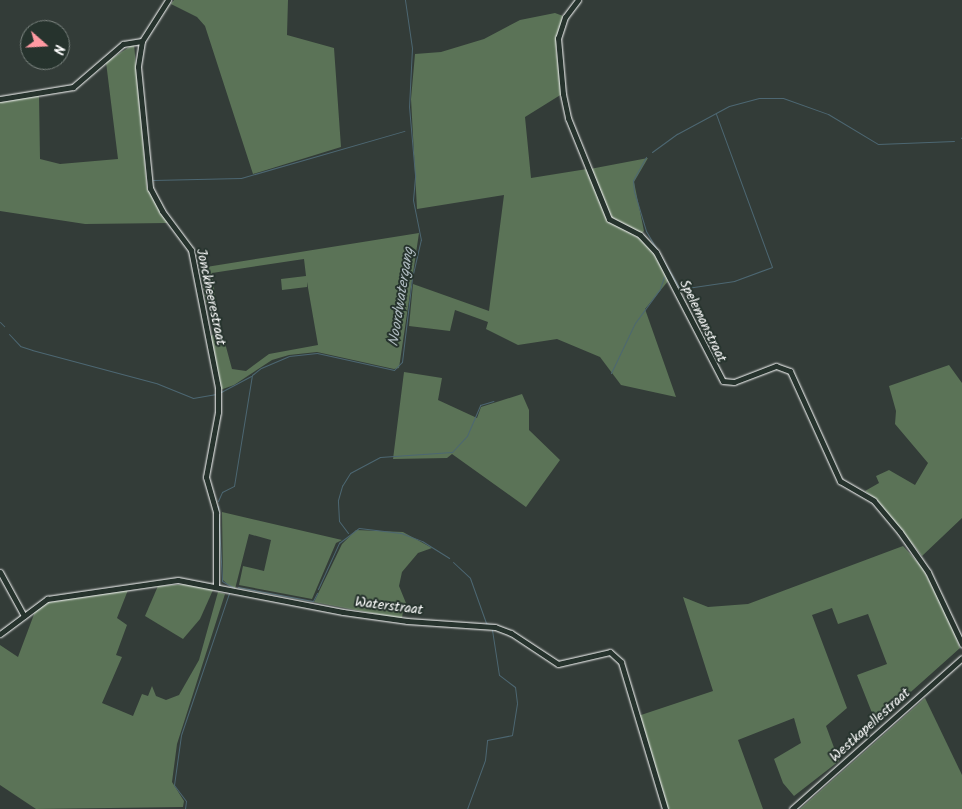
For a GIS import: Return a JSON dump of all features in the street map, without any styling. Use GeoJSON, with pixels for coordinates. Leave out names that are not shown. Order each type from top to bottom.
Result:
{"type":"FeatureCollection","features":[{"type":"Feature","properties":{"kind":"street","name":"Jonckheerestraat"},"geometry":{"type":"LineString","coordinates":[[168,0],[142,41],[138,66],[150,188],[162,211],[191,250],[218,388],[218,412],[206,477],[216,513],[216,586]]}},
{"type":"Feature","properties":{"kind":"street","name":"Spelemanstraat"},"geometry":{"type":"LineString","coordinates":[[578,0],[561,25],[557,49],[568,118],[609,219],[640,235],[656,252],[723,381],[734,382],[776,366],[790,372],[840,481],[874,502],[900,532],[928,572],[962,644]]}},
{"type":"Feature","properties":{"kind":"street"},"geometry":{"type":"LineString","coordinates":[[0,98],[73,87],[123,44],[142,41]]}},
{"type":"Feature","properties":{"kind":"street"},"geometry":{"type":"LineString","coordinates":[[0,572],[24,616]]}},
{"type":"Feature","properties":{"kind":"street","name":"Waterstraat"},"geometry":{"type":"LineString","coordinates":[[0,634],[47,598],[64,594],[178,580],[361,614],[495,627],[511,633],[558,664],[613,652],[621,662],[665,809]]}},
{"type":"Feature","properties":{"kind":"street","name":"Westkapellestraat"},"geometry":{"type":"LineString","coordinates":[[792,809],[962,658]]}},
{"type":"Feature","properties":{"kind":"green space"},"geometry":{"type":"Polygon","coordinates":[[[174,0],[288,0],[287,35],[334,48],[341,147],[253,174],[205,26],[197,17],[171,4],[174,0]]]}},
{"type":"Feature","properties":{"kind":"green space"},"geometry":{"type":"Polygon","coordinates":[[[555,13],[563,16],[556,49],[562,94],[525,117],[531,178],[587,169],[607,219],[649,244],[669,280],[645,309],[676,397],[621,385],[600,357],[557,339],[518,345],[486,329],[488,322],[455,310],[450,331],[409,326],[413,284],[489,311],[504,195],[417,209],[411,99],[415,54],[441,52],[484,39],[520,20],[555,13]]]}},
{"type":"Feature","properties":{"kind":"green space"},"geometry":{"type":"Polygon","coordinates":[[[134,44],[147,188],[168,223],[85,224],[0,211],[0,101],[39,95],[40,159],[60,164],[118,159],[106,62],[134,44]]]}},
{"type":"Feature","properties":{"kind":"green space"},"geometry":{"type":"Polygon","coordinates":[[[648,158],[634,182],[644,231],[641,234],[612,218],[590,169],[648,158]]]}},
{"type":"Feature","properties":{"kind":"green space"},"geometry":{"type":"Polygon","coordinates":[[[419,233],[399,368],[394,369],[317,352],[289,355],[272,360],[234,385],[220,390],[209,336],[214,335],[216,343],[225,343],[232,369],[246,371],[269,354],[318,345],[307,282],[307,287],[282,290],[281,279],[306,276],[304,259],[212,273],[216,302],[206,303],[200,268],[419,233]]]}},
{"type":"Feature","properties":{"kind":"green space"},"geometry":{"type":"Polygon","coordinates":[[[949,365],[962,383],[962,518],[922,556],[877,500],[865,491],[879,483],[876,476],[889,470],[915,485],[928,463],[895,424],[896,411],[889,386],[949,365]]]}},
{"type":"Feature","properties":{"kind":"green space"},"geometry":{"type":"Polygon","coordinates":[[[404,372],[442,378],[438,400],[477,418],[481,407],[522,394],[529,410],[529,430],[560,460],[526,507],[452,454],[447,458],[393,459],[404,372]]]}},
{"type":"Feature","properties":{"kind":"green space"},"geometry":{"type":"Polygon","coordinates":[[[222,512],[342,540],[336,543],[312,599],[239,585],[243,566],[264,571],[271,540],[249,534],[235,589],[227,584],[223,580],[222,512]]]}},
{"type":"Feature","properties":{"kind":"green space"},"geometry":{"type":"Polygon","coordinates":[[[356,530],[403,532],[432,548],[418,553],[402,572],[399,586],[408,608],[403,610],[402,619],[314,602],[342,544],[356,530]]]}},
{"type":"Feature","properties":{"kind":"green space"},"geometry":{"type":"Polygon","coordinates":[[[903,546],[922,567],[949,618],[960,648],[876,723],[857,675],[887,664],[868,614],[838,624],[832,608],[812,615],[847,708],[826,726],[839,761],[794,796],[783,783],[774,759],[801,743],[794,718],[738,740],[763,809],[667,809],[638,716],[713,691],[683,597],[708,607],[748,604],[903,546]]]}},
{"type":"Feature","properties":{"kind":"green space"},"geometry":{"type":"Polygon","coordinates":[[[188,584],[213,590],[200,619],[183,639],[145,616],[158,586],[188,584]]]}},
{"type":"Feature","properties":{"kind":"green space"},"geometry":{"type":"Polygon","coordinates":[[[128,590],[117,618],[127,625],[116,655],[122,657],[102,703],[133,716],[142,694],[148,696],[152,686],[156,696],[166,700],[179,695],[199,660],[218,592],[225,594],[177,744],[172,782],[184,801],[183,807],[36,809],[0,785],[0,645],[18,657],[36,609],[49,602],[128,590]]]}},
{"type":"Feature","properties":{"kind":"green space"},"geometry":{"type":"Polygon","coordinates":[[[925,698],[962,775],[962,809],[800,809],[925,698]]]}},
{"type":"Feature","properties":{"kind":"waterway","name":"Noordwatergang"},"geometry":{"type":"LineString","coordinates":[[218,501],[222,492],[234,486],[252,375],[261,368],[289,356],[317,353],[394,370],[402,362],[412,278],[421,240],[413,200],[415,175],[409,107],[412,48],[405,0]]}},
{"type":"Feature","properties":{"kind":"waterway"},"geometry":{"type":"LineString","coordinates":[[652,152],[677,134],[729,106],[759,98],[783,98],[828,114],[878,144],[954,141]]}},
{"type":"Feature","properties":{"kind":"waterway"},"geometry":{"type":"LineString","coordinates":[[646,157],[633,180],[634,191],[646,231],[680,289],[734,281],[772,267],[716,114]]}},
{"type":"Feature","properties":{"kind":"waterway"},"geometry":{"type":"LineString","coordinates":[[153,180],[241,178],[404,131]]}},
{"type":"Feature","properties":{"kind":"waterway"},"geometry":{"type":"LineString","coordinates":[[611,373],[635,323],[660,289],[664,277]]}},
{"type":"Feature","properties":{"kind":"waterway"},"geometry":{"type":"LineString","coordinates":[[0,322],[4,326]]}},
{"type":"Feature","properties":{"kind":"waterway"},"geometry":{"type":"LineString","coordinates":[[9,334],[20,346],[156,383],[193,398],[215,394]]}},
{"type":"Feature","properties":{"kind":"waterway"},"geometry":{"type":"LineString","coordinates":[[221,392],[251,376]]}},
{"type":"Feature","properties":{"kind":"waterway"},"geometry":{"type":"LineString","coordinates":[[348,533],[339,521],[338,500],[342,486],[350,473],[380,457],[452,452],[467,436],[480,405],[493,401]]}},
{"type":"Feature","properties":{"kind":"waterway","name":"Noordwatergang"},"geometry":{"type":"LineString","coordinates":[[218,506],[222,581],[234,588]]}},
{"type":"Feature","properties":{"kind":"waterway"},"geometry":{"type":"LineString","coordinates":[[318,589],[339,543],[359,528],[401,533],[422,541],[449,558]]}},
{"type":"Feature","properties":{"kind":"waterway"},"geometry":{"type":"LineString","coordinates":[[453,562],[470,578],[486,623],[492,625]]}},
{"type":"Feature","properties":{"kind":"waterway"},"geometry":{"type":"LineString","coordinates":[[238,587],[313,601],[317,593]]}},
{"type":"Feature","properties":{"kind":"waterway"},"geometry":{"type":"LineString","coordinates":[[185,809],[186,801],[174,785],[181,735],[229,593]]}},
{"type":"Feature","properties":{"kind":"waterway"},"geometry":{"type":"LineString","coordinates":[[467,809],[485,760],[487,740],[512,735],[517,703],[515,687],[499,675],[492,630]]}}]}
